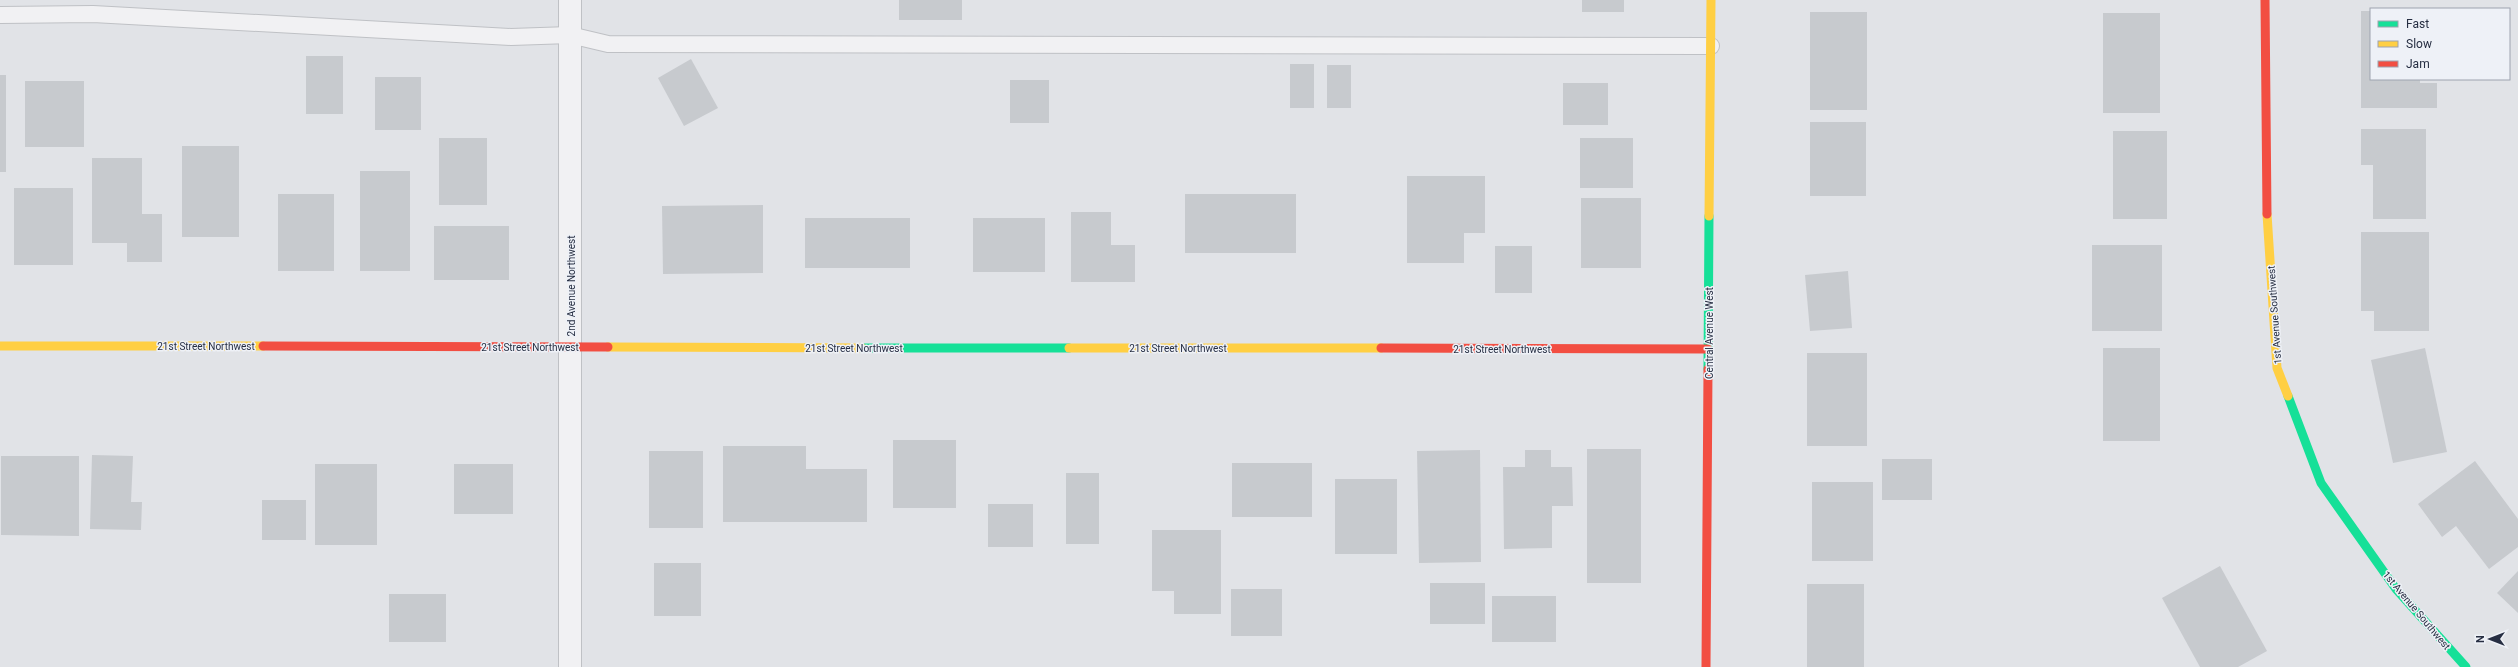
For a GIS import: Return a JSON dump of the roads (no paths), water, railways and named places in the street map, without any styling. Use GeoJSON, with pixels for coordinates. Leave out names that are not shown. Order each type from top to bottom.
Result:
{"type":"FeatureCollection","features":[{"type":"Feature","properties":{"kind":"street","name":"2nd Avenue Northwest"},"geometry":{"type":"LineString","coordinates":[[570,0],[570,667]]}},
{"type":"Feature","properties":{"kind":"street","name":"Central Avenue West"},"geometry":{"type":"LineString","coordinates":[[1706,667],[1711,0]]}},
{"type":"Feature","properties":{"kind":"street","name":"1st Avenue Southwest"},"geometry":{"type":"LineString","coordinates":[[2265,0],[2267,206],[2277,368],[2321,483],[2396,589],[2466,667]]}},
{"type":"Feature","properties":{"kind":"street","name":"21st Street Northwest"},"geometry":{"type":"LineString","coordinates":[[0,346],[1708,349]]}},
{"type":"Feature","properties":{"kind":"lane"},"geometry":{"type":"LineString","coordinates":[[0,15],[93,14],[511,37],[570,35],[608,44],[1711,46]]}}]}
